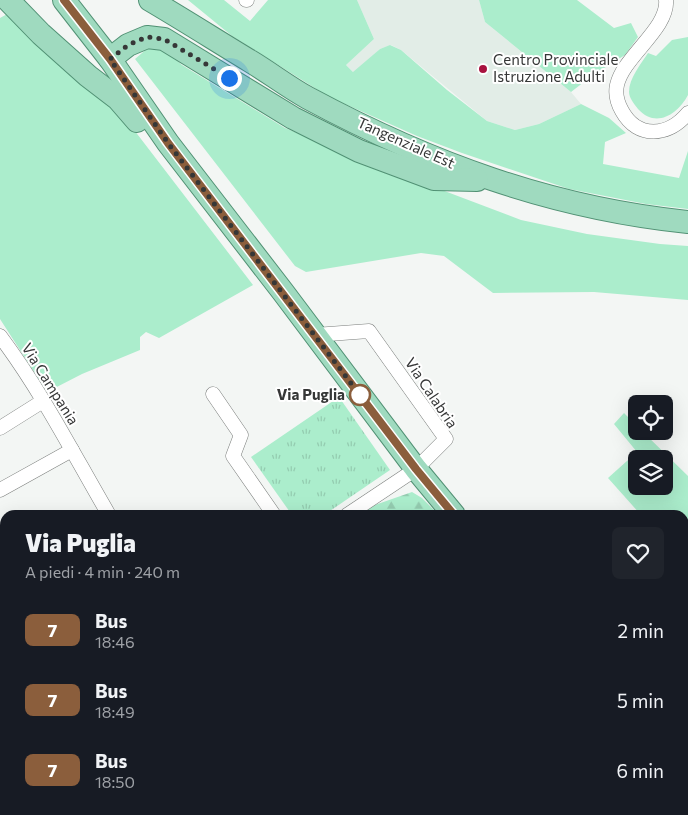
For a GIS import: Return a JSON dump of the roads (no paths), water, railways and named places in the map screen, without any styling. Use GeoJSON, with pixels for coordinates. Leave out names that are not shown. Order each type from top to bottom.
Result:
{"type":"FeatureCollection","features":[{"type":"Feature","properties":{"kind":"main road"},"geometry":{"type":"LineString","coordinates":[[8,0],[41,34],[118,99],[146,132],[168,143]]}},
{"type":"Feature","properties":{"kind":"main road"},"geometry":{"type":"LineString","coordinates":[[64,0],[110,59],[168,143],[416,469],[450,510]]}},
{"type":"Feature","properties":{"kind":"main road","name":"Tangenziale Est"},"geometry":{"type":"LineString","coordinates":[[150,0],[307,97],[397,142],[493,180],[532,193],[581,205],[688,222]]}},
{"type":"Feature","properties":{"kind":"main road"},"geometry":{"type":"LineString","coordinates":[[167,0],[214,38]]}},
{"type":"Feature","properties":{"kind":"main road"},"geometry":{"type":"LineString","coordinates":[[110,59],[128,45],[147,37],[164,39],[294,118],[359,151],[434,179],[493,180]]}},
{"type":"Feature","properties":{"kind":"street"},"geometry":{"type":"LineString","coordinates":[[666,0],[661,20],[625,67],[617,86],[617,103],[627,120],[639,129],[651,132],[666,130],[682,120],[688,113]]}},
{"type":"Feature","properties":{"kind":"street","name":"Via Calabria"},"geometry":{"type":"LineString","coordinates":[[315,335],[369,331],[446,439],[416,469],[354,510]]}},
{"type":"Feature","properties":{"kind":"street","name":"Via Campania"},"geometry":{"type":"LineString","coordinates":[[0,336],[20,362],[44,400],[106,510]]}},
{"type":"Feature","properties":{"kind":"street"},"geometry":{"type":"LineString","coordinates":[[213,394],[241,435],[233,456],[271,510]]}},
{"type":"Feature","properties":{"kind":"street"},"geometry":{"type":"LineString","coordinates":[[0,428],[44,400]]}},
{"type":"Feature","properties":{"kind":"street"},"geometry":{"type":"LineString","coordinates":[[0,490],[72,450]]}},
{"type":"Feature","properties":{"kind":"place","name":"Centro Provinciale Istruzione Adulti"},"geometry":{"type":"Point","coordinates":[483,69]}},
{"type":"Feature","properties":{"kind":"place","name":"Via Puglia"},"geometry":{"type":"Point","coordinates":[360,395]}}]}
